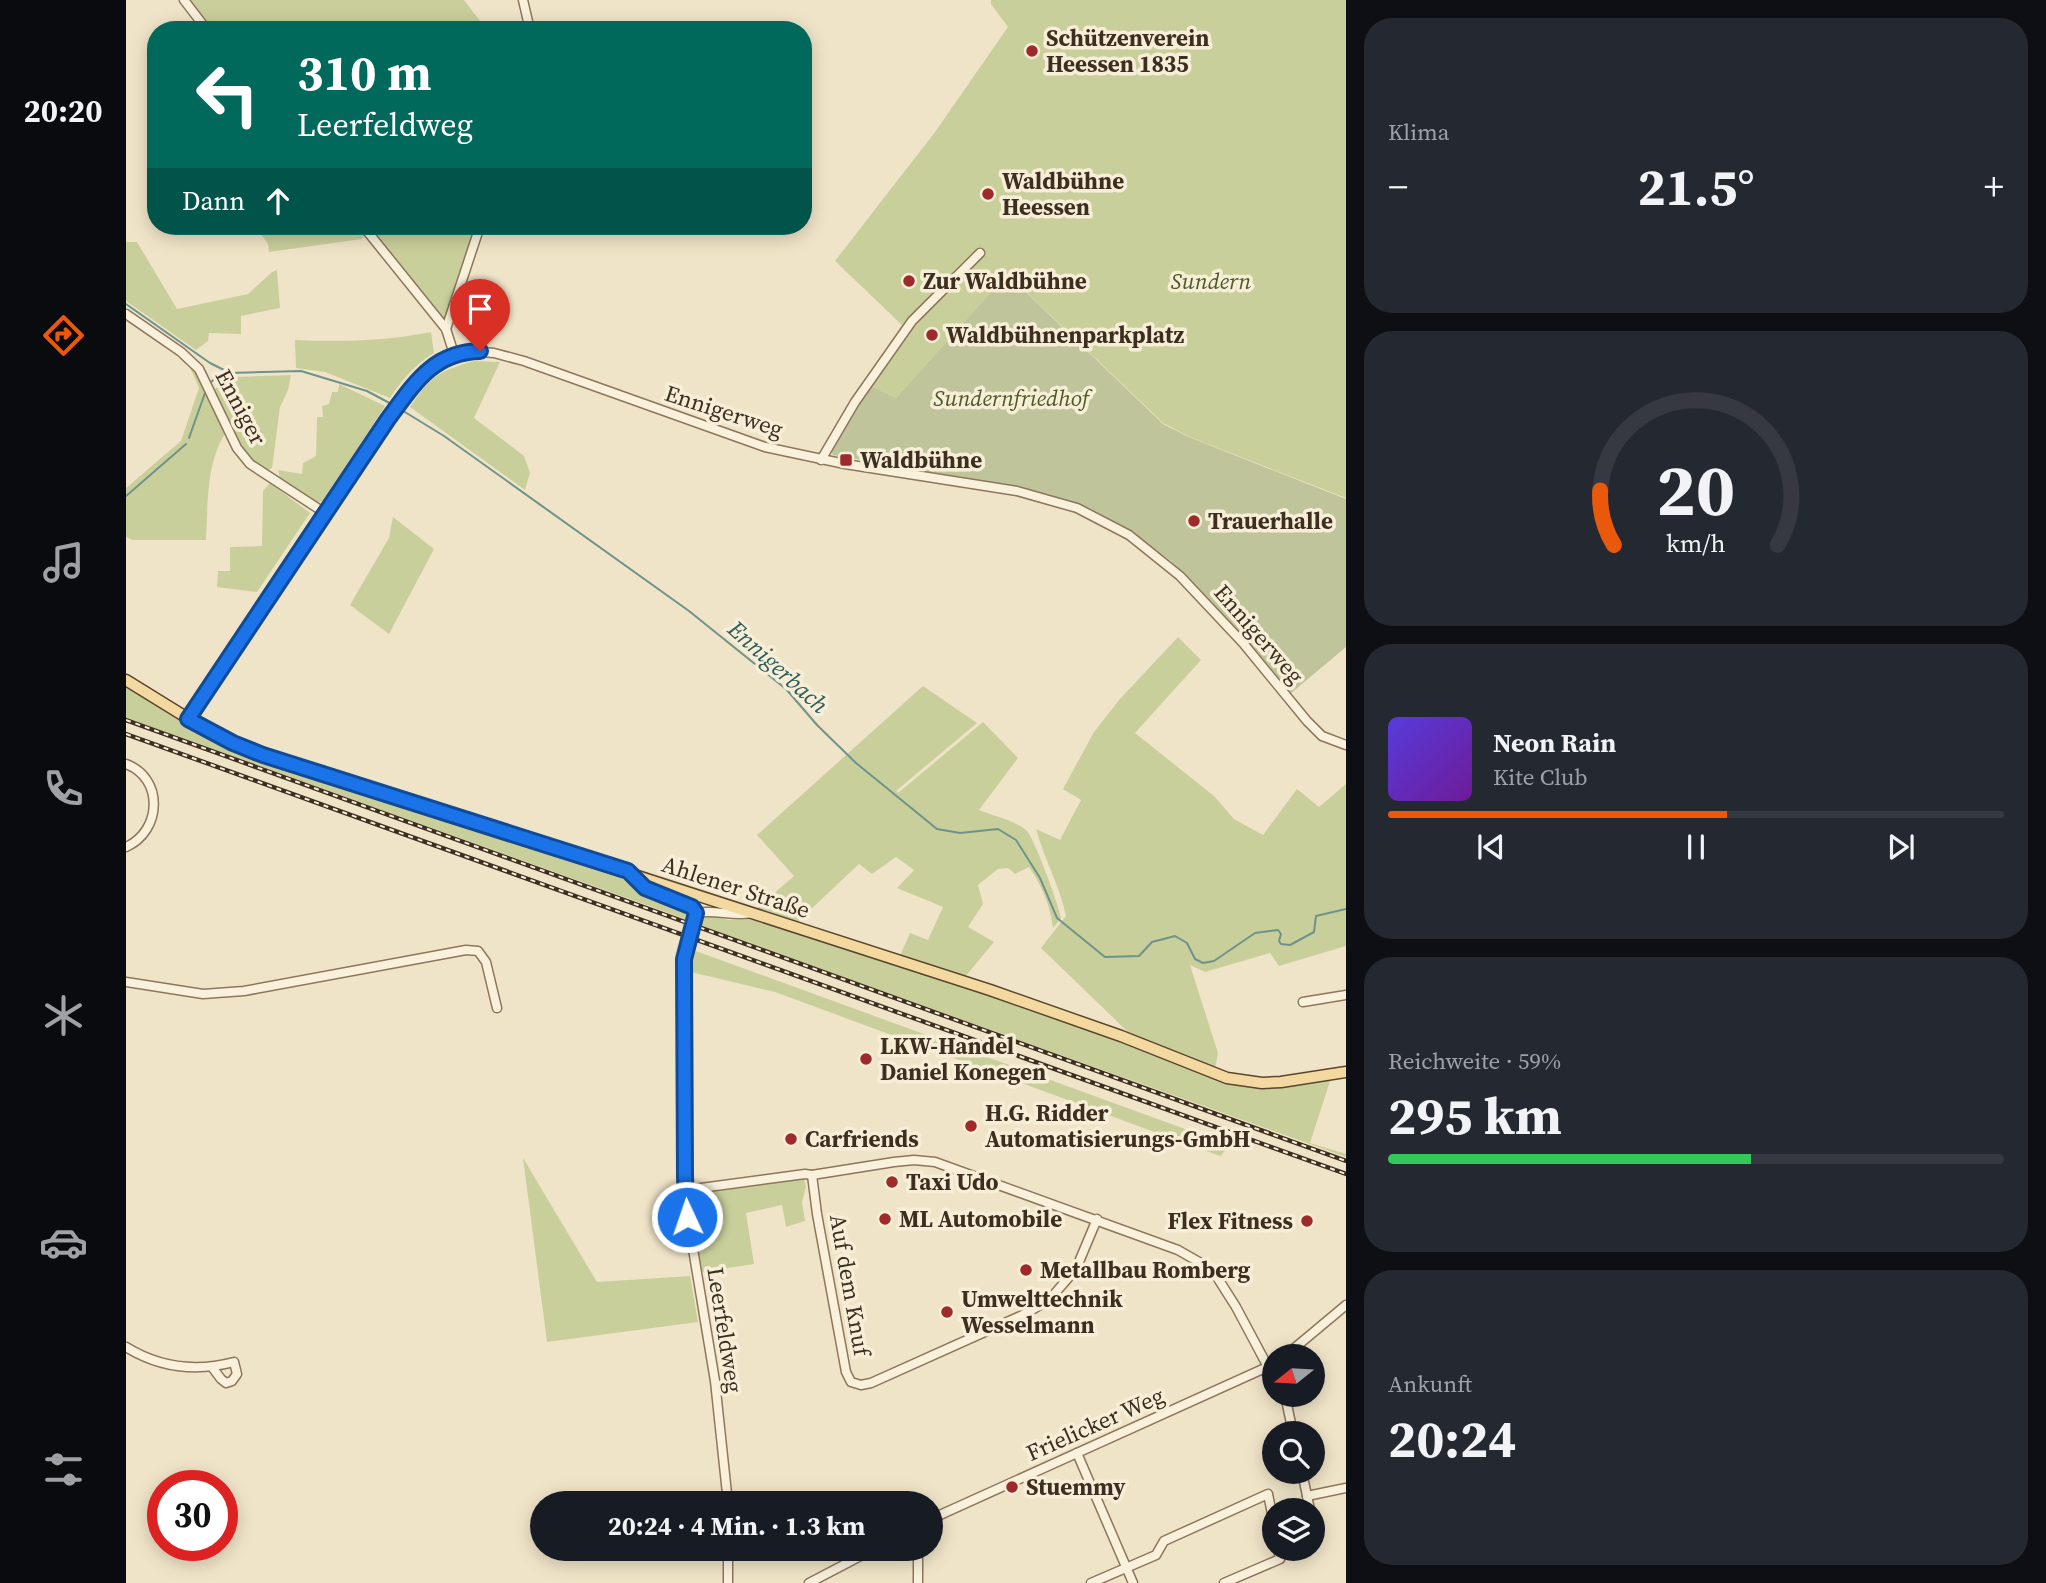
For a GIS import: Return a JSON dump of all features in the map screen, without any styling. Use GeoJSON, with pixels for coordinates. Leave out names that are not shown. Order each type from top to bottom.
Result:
{"type":"FeatureCollection","features":[{"type":"Feature","properties":{"kind":"main road","name":"Ahlener Straße"},"geometry":{"type":"LineString","coordinates":[[126,680],[188,719],[233,743],[263,755],[628,871],[1108,1031],[1227,1078],[1271,1082],[1346,1072]]}},
{"type":"Feature","properties":{"kind":"street"},"geometry":{"type":"LineString","coordinates":[[184,0],[200,21]]}},
{"type":"Feature","properties":{"kind":"street"},"geometry":{"type":"LineString","coordinates":[[523,0],[528,21]]}},
{"type":"Feature","properties":{"kind":"street"},"geometry":{"type":"LineString","coordinates":[[188,719],[416,381],[435,364],[454,354],[446,329],[370,235]]}},
{"type":"Feature","properties":{"kind":"street"},"geometry":{"type":"LineString","coordinates":[[446,329],[477,235]]}},
{"type":"Feature","properties":{"kind":"street"},"geometry":{"type":"LineString","coordinates":[[821,460],[855,402],[912,321],[980,253]]}},
{"type":"Feature","properties":{"kind":"street","name":"Enniger"},"geometry":{"type":"LineString","coordinates":[[126,314],[181,352],[199,369],[237,448],[250,464],[325,513]]}},
{"type":"Feature","properties":{"kind":"street","name":"Ennigerweg"},"geometry":{"type":"LineString","coordinates":[[454,354],[480,351],[524,361],[765,447],[821,460],[1017,491],[1077,508],[1107,522],[1140,543],[1180,576],[1243,643],[1307,721],[1322,736],[1346,746]]}},
{"type":"Feature","properties":{"kind":"street"},"geometry":{"type":"LineString","coordinates":[[126,764],[143,774],[154,808],[153,818],[146,832],[126,848]]}},
{"type":"Feature","properties":{"kind":"street"},"geometry":{"type":"LineString","coordinates":[[628,871],[645,888],[689,904],[696,913],[755,913]]}},
{"type":"Feature","properties":{"kind":"street","name":"Leerfeldweg"},"geometry":{"type":"LineString","coordinates":[[696,913],[685,953],[686,1190],[689,1230],[720,1421],[727,1491]]}},
{"type":"Feature","properties":{"kind":"street"},"geometry":{"type":"LineString","coordinates":[[126,982],[203,994],[244,991],[466,950],[478,951],[486,962],[497,1009]]}},
{"type":"Feature","properties":{"kind":"street"},"geometry":{"type":"LineString","coordinates":[[1303,1002],[1346,995]]}},
{"type":"Feature","properties":{"kind":"street"},"geometry":{"type":"LineString","coordinates":[[686,1190],[894,1162],[914,1160],[935,1163],[1178,1250],[1208,1268],[1217,1278],[1262,1350]]}},
{"type":"Feature","properties":{"kind":"street","name":"Auf dem Knuf"},"geometry":{"type":"LineString","coordinates":[[812,1175],[846,1372],[851,1382],[861,1385],[871,1383],[1026,1314],[1050,1299],[1076,1269],[1097,1219]]}},
{"type":"Feature","properties":{"kind":"street"},"geometry":{"type":"LineString","coordinates":[[1299,1344],[1346,1305]]}},
{"type":"Feature","properties":{"kind":"street"},"geometry":{"type":"LineString","coordinates":[[126,1348],[166,1365],[212,1367]]}},
{"type":"Feature","properties":{"kind":"street","name":"Frielicker Weg"},"geometry":{"type":"LineString","coordinates":[[943,1514],[1262,1370]]}},
{"type":"Feature","properties":{"kind":"street"},"geometry":{"type":"LineString","coordinates":[[1077,1453],[1133,1583]]}},
{"type":"Feature","properties":{"kind":"street"},"geometry":{"type":"LineString","coordinates":[[1304,1484],[1307,1496],[1346,1488]]}},
{"type":"Feature","properties":{"kind":"street"},"geometry":{"type":"LineString","coordinates":[[1091,1583],[1156,1555],[1164,1541],[1268,1494],[1269,1498]]}},
{"type":"Feature","properties":{"kind":"street"},"geometry":{"type":"LineString","coordinates":[[727,1583],[728,1561]]}},
{"type":"Feature","properties":{"kind":"street"},"geometry":{"type":"LineString","coordinates":[[810,1583],[851,1561]]}},
{"type":"Feature","properties":{"kind":"street"},"geometry":{"type":"LineString","coordinates":[[918,1561],[918,1583]]}},
{"type":"Feature","properties":{"kind":"street"},"geometry":{"type":"LineString","coordinates":[[1224,1583],[1275,1561]]}},
{"type":"Feature","properties":{"kind":"green space"},"geometry":{"type":"Polygon","coordinates":[[[189,0],[464,0],[480,21],[204,21],[189,0]]]}},
{"type":"Feature","properties":{"kind":"green space","name":"Sundern"},"geometry":{"type":"Polygon","coordinates":[[[991,0],[1346,0],[1346,498],[1192,438],[1163,423],[1007,274],[896,398],[864,380],[902,325],[835,261],[935,132],[1008,27],[991,4],[991,0]]]}},
{"type":"Feature","properties":{"kind":"green space"},"geometry":{"type":"Polygon","coordinates":[[[262,235],[364,235],[362,239],[269,252],[268,244],[262,235]]]}},
{"type":"Feature","properties":{"kind":"green space"},"geometry":{"type":"Polygon","coordinates":[[[374,235],[475,235],[448,317],[441,319],[374,235]]]}},
{"type":"Feature","properties":{"kind":"green space"},"geometry":{"type":"Polygon","coordinates":[[[126,242],[137,242],[177,309],[248,294],[277,270],[280,308],[241,316],[241,334],[209,333],[208,341],[196,350],[126,301],[126,242]]]}},
{"type":"Feature","properties":{"kind":"green space","name":"Sundernfriedhof"},"geometry":{"type":"Polygon","coordinates":[[[1007,274],[1163,424],[1191,438],[1346,499],[1346,647],[1290,694],[1233,626],[1171,561],[1128,530],[1102,516],[1079,504],[1032,490],[833,455],[831,450],[867,387],[871,386],[896,398],[1007,274]]]}},
{"type":"Feature","properties":{"kind":"green space"},"geometry":{"type":"Polygon","coordinates":[[[126,316],[178,352],[196,371],[226,432],[219,444],[211,470],[206,540],[133,540],[126,537],[126,488],[181,441],[199,388],[190,367],[176,354],[126,320],[126,316]]]}},
{"type":"Feature","properties":{"kind":"green space"},"geometry":{"type":"Polygon","coordinates":[[[431,332],[434,353],[409,373],[390,398],[325,372],[296,368],[295,340],[364,340],[431,332]]]}},
{"type":"Feature","properties":{"kind":"green space"},"geometry":{"type":"Polygon","coordinates":[[[474,361],[500,362],[474,418],[524,456],[530,473],[525,490],[410,407],[436,376],[474,361]]]}},
{"type":"Feature","properties":{"kind":"green space"},"geometry":{"type":"Polygon","coordinates":[[[291,375],[280,407],[272,468],[267,471],[245,455],[212,391],[232,377],[291,375]]]}},
{"type":"Feature","properties":{"kind":"green space"},"geometry":{"type":"Polygon","coordinates":[[[339,384],[385,406],[324,501],[315,503],[280,479],[278,470],[302,474],[303,463],[316,456],[317,417],[323,417],[322,406],[329,404],[332,392],[338,392],[339,384]]]}},
{"type":"Feature","properties":{"kind":"green space"},"geometry":{"type":"Polygon","coordinates":[[[270,483],[310,513],[257,592],[217,587],[218,571],[230,571],[230,547],[262,546],[263,491],[270,483]]]}},
{"type":"Feature","properties":{"kind":"green space"},"geometry":{"type":"Polygon","coordinates":[[[393,517],[434,549],[389,634],[350,605],[389,538],[393,517]]]}},
{"type":"Feature","properties":{"kind":"green space"},"geometry":{"type":"Polygon","coordinates":[[[1178,637],[1201,660],[1135,733],[1214,796],[1234,819],[1263,835],[1297,789],[1319,807],[1346,784],[1346,946],[1279,966],[1270,953],[1205,972],[1190,965],[1218,1053],[1215,1069],[1183,1058],[1129,1033],[1041,948],[1066,916],[1036,829],[1060,840],[1081,800],[1063,789],[1094,732],[1119,700],[1178,637]]]}},
{"type":"Feature","properties":{"kind":"green space"},"geometry":{"type":"Polygon","coordinates":[[[126,686],[213,738],[262,759],[620,877],[634,887],[685,909],[688,920],[126,718],[126,686]]]}},
{"type":"Feature","properties":{"kind":"green space"},"geometry":{"type":"Polygon","coordinates":[[[923,686],[977,723],[896,791],[898,793],[983,722],[1018,758],[979,810],[1026,830],[1045,871],[1061,918],[1053,928],[1045,896],[1029,867],[1015,874],[1008,868],[998,869],[978,885],[983,904],[968,927],[994,942],[965,977],[900,956],[910,933],[928,940],[943,907],[897,888],[914,870],[896,857],[872,874],[859,864],[809,911],[803,913],[798,922],[756,909],[794,876],[757,835],[923,686]]]}},
{"type":"Feature","properties":{"kind":"green space"},"geometry":{"type":"Polygon","coordinates":[[[709,916],[729,920],[759,919],[1119,1040],[1218,1081],[1265,1087],[1331,1078],[1310,1143],[1346,1154],[1346,1157],[695,924],[699,919],[709,916]]]}},
{"type":"Feature","properties":{"kind":"green space"},"geometry":{"type":"Polygon","coordinates":[[[693,950],[1229,1145],[1221,1156],[775,992],[691,972],[693,950]]]}},
{"type":"Feature","properties":{"kind":"green space"},"geometry":{"type":"Polygon","coordinates":[[[523,1158],[597,1282],[690,1276],[698,1322],[547,1342],[523,1158]]]}},
{"type":"Feature","properties":{"kind":"green space"},"geometry":{"type":"Polygon","coordinates":[[[804,1178],[806,1187],[802,1202],[805,1221],[786,1227],[782,1205],[746,1213],[754,1264],[701,1272],[692,1199],[700,1194],[804,1178]]]}},
{"type":"Feature","properties":{"kind":"waterway","name":"Ennigerbach"},"geometry":{"type":"LineString","coordinates":[[126,304],[210,363],[230,373],[301,371],[367,391],[395,406]]}},
{"type":"Feature","properties":{"kind":"waterway"},"geometry":{"type":"LineString","coordinates":[[210,383],[219,375],[229,373]]}},
{"type":"Feature","properties":{"kind":"waterway"},"geometry":{"type":"LineString","coordinates":[[189,438],[205,393]]}},
{"type":"Feature","properties":{"kind":"waterway","name":"Ennigerbach"},"geometry":{"type":"LineString","coordinates":[[400,409],[444,436],[689,611],[786,689],[817,725],[856,763],[937,829],[960,833],[998,829],[1016,840],[1040,878],[1057,918],[1105,957],[1139,956],[1152,942],[1175,936],[1187,943],[1195,959],[1203,963],[1214,961],[1255,933],[1278,930],[1281,944],[1290,945],[1314,932],[1316,916],[1346,909]]}},
{"type":"Feature","properties":{"kind":"waterway"},"geometry":{"type":"LineString","coordinates":[[126,496],[186,444]]}},
{"type":"Feature","properties":{"kind":"railway"},"geometry":{"type":"LineString","coordinates":[[126,720],[1346,1161]]}},
{"type":"Feature","properties":{"kind":"railway"},"geometry":{"type":"LineString","coordinates":[[126,734],[1346,1174]]}},
{"type":"Feature","properties":{"kind":"place","name":"Schützenverein Heessen 1835"},"geometry":{"type":"Point","coordinates":[1032,51]}},
{"type":"Feature","properties":{"kind":"place","name":"Waldbühne Heessen"},"geometry":{"type":"Point","coordinates":[988,194]}},
{"type":"Feature","properties":{"kind":"place","name":"Zur Waldbühne"},"geometry":{"type":"Point","coordinates":[909,281]}},
{"type":"Feature","properties":{"kind":"place","name":"Waldbühnenparkplatz"},"geometry":{"type":"Point","coordinates":[932,335]}},
{"type":"Feature","properties":{"kind":"place","name":"Waldbühne"},"geometry":{"type":"Point","coordinates":[846,460]}},
{"type":"Feature","properties":{"kind":"place","name":"Trauerhalle"},"geometry":{"type":"Point","coordinates":[1194,521]}},
{"type":"Feature","properties":{"kind":"place","name":"LKW-Handel Daniel Konegen"},"geometry":{"type":"Point","coordinates":[866,1059]}},
{"type":"Feature","properties":{"kind":"place","name":"H.G. Ridder Automatisierungs-GmbH"},"geometry":{"type":"Point","coordinates":[971,1126]}},
{"type":"Feature","properties":{"kind":"place","name":"Carfriends"},"geometry":{"type":"Point","coordinates":[791,1139]}},
{"type":"Feature","properties":{"kind":"place","name":"Taxi Udo"},"geometry":{"type":"Point","coordinates":[892,1182]}},
{"type":"Feature","properties":{"kind":"place","name":"ML Automobile"},"geometry":{"type":"Point","coordinates":[885,1219]}},
{"type":"Feature","properties":{"kind":"place","name":"Flex Fitness"},"geometry":{"type":"Point","coordinates":[1307,1221]}},
{"type":"Feature","properties":{"kind":"place","name":"Metallbau Romberg"},"geometry":{"type":"Point","coordinates":[1026,1270]}},
{"type":"Feature","properties":{"kind":"place","name":"Umwelttechnik Wesselmann"},"geometry":{"type":"Point","coordinates":[947,1312]}},
{"type":"Feature","properties":{"kind":"place","name":"Stuemmy"},"geometry":{"type":"Point","coordinates":[1012,1487]}},
{"type":"Feature","properties":{"kind":"route"},"geometry":{"type":"LineString","coordinates":[[480,351],[466,351],[444,358],[416,381],[188,719],[233,743],[303,769],[628,871],[645,888],[689,904],[696,913],[684,959],[687,1217]]}}]}
